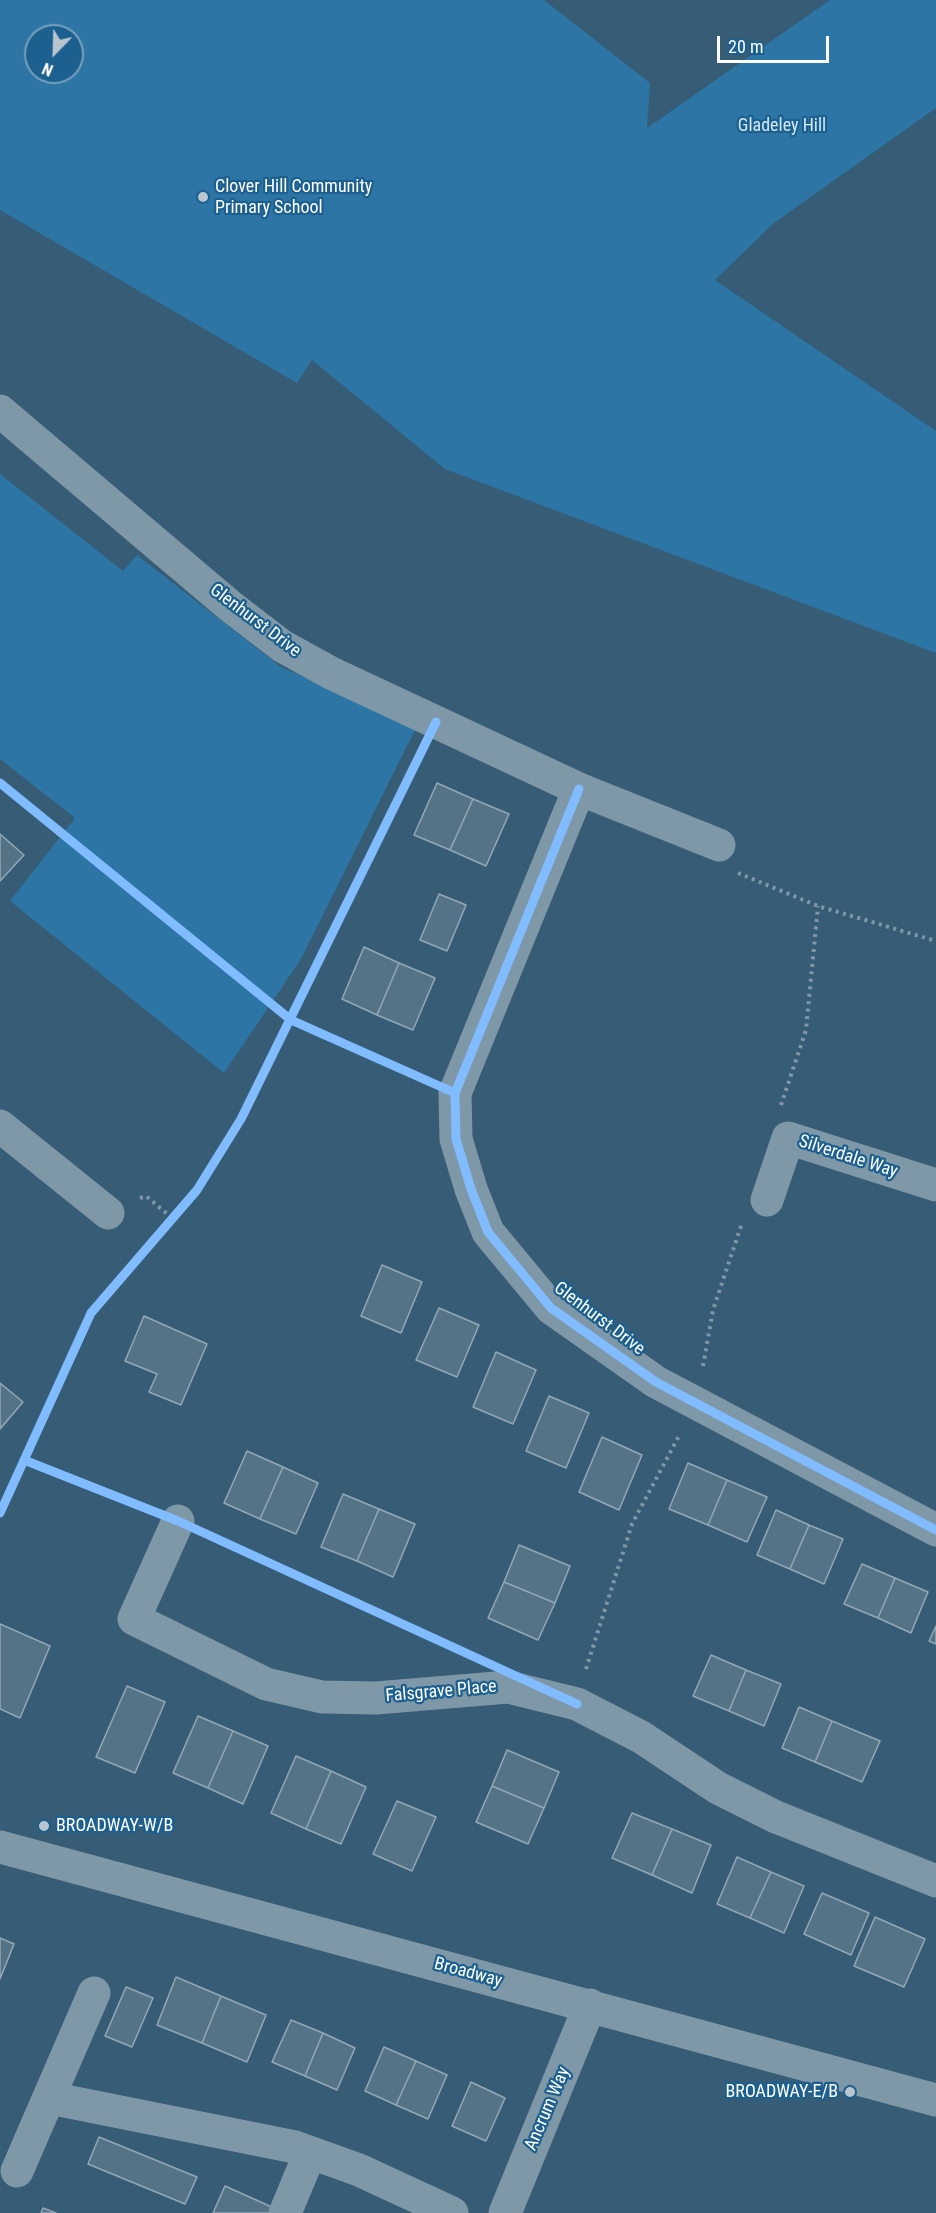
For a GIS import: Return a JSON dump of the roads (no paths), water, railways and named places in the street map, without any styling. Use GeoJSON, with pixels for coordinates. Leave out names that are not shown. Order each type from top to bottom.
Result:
{"type":"FeatureCollection","features":[{"type":"Feature","properties":{"kind":"street","name":"Glenhurst Drive"},"geometry":{"type":"LineString","coordinates":[[0,411],[230,606],[282,646],[331,673],[579,789],[719,845]]}},
{"type":"Feature","properties":{"kind":"street","name":"Glenhurst Drive"},"geometry":{"type":"LineString","coordinates":[[579,789],[456,1092],[456,1139],[471,1189],[488,1232],[551,1308],[656,1382],[936,1530]]}},
{"type":"Feature","properties":{"kind":"street"},"geometry":{"type":"LineString","coordinates":[[0,1126],[108,1213]]}},
{"type":"Feature","properties":{"kind":"street","name":"Silverdale Way"},"geometry":{"type":"LineString","coordinates":[[767,1200],[788,1138],[936,1185]]}},
{"type":"Feature","properties":{"kind":"street","name":"Falsgrave Place"},"geometry":{"type":"LineString","coordinates":[[178,1521],[134,1618],[266,1684],[322,1697],[376,1698],[508,1687],[577,1704],[641,1737],[718,1788],[776,1817],[936,1881]]}},
{"type":"Feature","properties":{"kind":"street","name":"Broadway"},"geometry":{"type":"LineString","coordinates":[[0,1847],[935,2098]]}},
{"type":"Feature","properties":{"kind":"street"},"geometry":{"type":"LineString","coordinates":[[17,2171],[94,1993]]}},
{"type":"Feature","properties":{"kind":"street","name":"Ancrum Way"},"geometry":{"type":"LineString","coordinates":[[505,2213],[590,2005]]}},
{"type":"Feature","properties":{"kind":"street"},"geometry":{"type":"LineString","coordinates":[[50,2098],[295,2147],[359,2170],[452,2213]]}},
{"type":"Feature","properties":{"kind":"street"},"geometry":{"type":"LineString","coordinates":[[285,2213],[310,2152]]}},
{"type":"Feature","properties":{"kind":"place","name":"Clover Hill Community Primary School"},"geometry":{"type":"Point","coordinates":[203,197]}},
{"type":"Feature","properties":{"kind":"place","name":"BROADWAY-W/B"},"geometry":{"type":"Point","coordinates":[44,1826]}},
{"type":"Feature","properties":{"kind":"place","name":"BROADWAY-E/B"},"geometry":{"type":"Point","coordinates":[850,2092]}},
{"type":"Feature","properties":{"kind":"park label","name":"Gladeley Hill"},"geometry":{"type":"Point","coordinates":[782,126]}}]}
